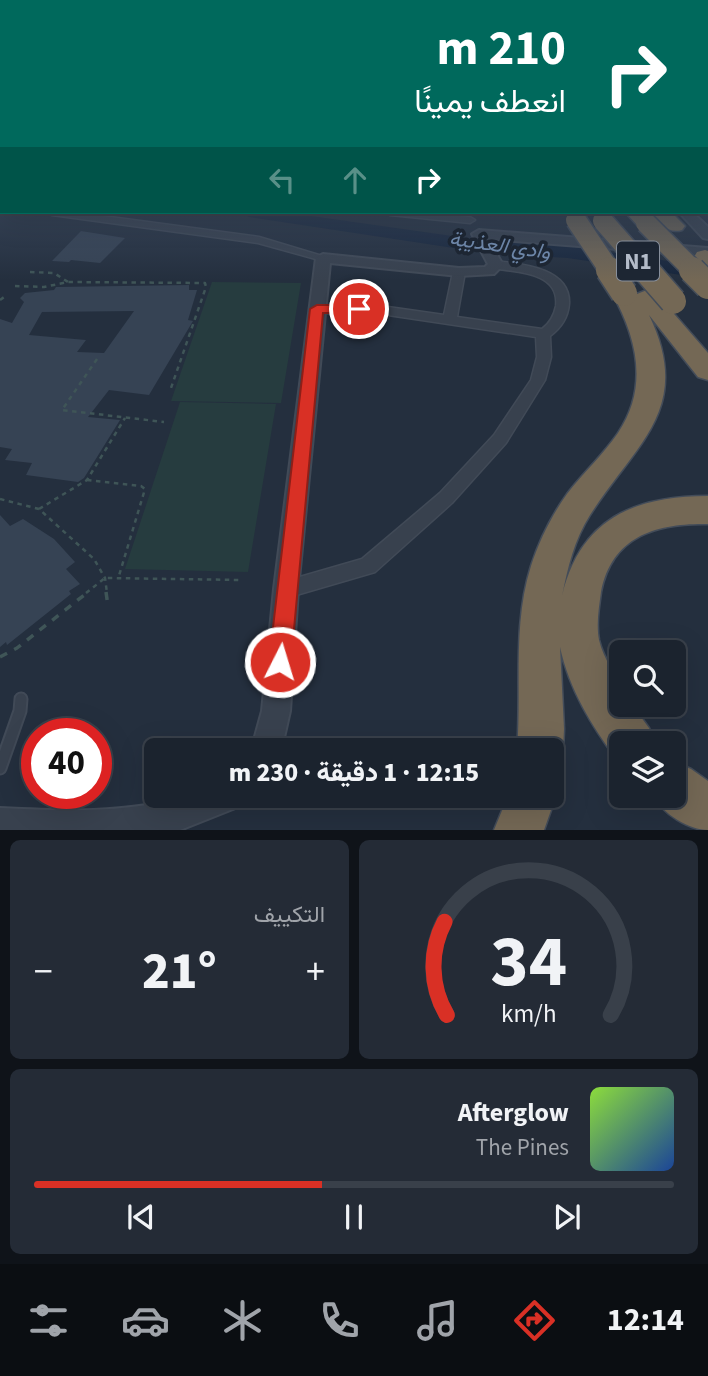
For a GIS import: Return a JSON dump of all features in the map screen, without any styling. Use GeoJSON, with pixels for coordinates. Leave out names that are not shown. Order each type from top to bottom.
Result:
{"type":"FeatureCollection","features":[{"type":"Feature","properties":{"kind":"highway"},"geometry":{"type":"LineString","coordinates":[[584,216],[635,295],[708,371]]}},
{"type":"Feature","properties":{"kind":"highway","name":"N1"},"geometry":{"type":"LineString","coordinates":[[584,216],[673,301],[708,341]]}},
{"type":"Feature","properties":{"kind":"highway"},"geometry":{"type":"LineString","coordinates":[[660,217],[707,257]]}},
{"type":"Feature","properties":{"kind":"highway","name":"N1"},"geometry":{"type":"LineString","coordinates":[[660,217],[708,286]]}},
{"type":"Feature","properties":{"kind":"highway"},"geometry":{"type":"LineString","coordinates":[[540,738],[541,632],[546,578],[558,541],[578,505],[630,439],[650,391],[652,365],[648,339],[635,295]]}},
{"type":"Feature","properties":{"kind":"highway"},"geometry":{"type":"LineString","coordinates":[[624,731],[597,691],[579,638],[582,589],[588,568],[608,539],[642,518],[664,512],[708,510]]}},
{"type":"Feature","properties":{"kind":"highway"},"geometry":{"type":"LineString","coordinates":[[686,795],[708,811]]}},
{"type":"Feature","properties":{"kind":"highway"},"geometry":{"type":"LineString","coordinates":[[519,830],[527,808]]}},
{"type":"Feature","properties":{"kind":"street"},"geometry":{"type":"LineString","coordinates":[[67,214],[259,240],[323,258],[459,272],[489,271],[496,265],[531,270],[550,278],[560,286],[564,299],[555,327],[543,334],[388,310],[317,309]]}},
{"type":"Feature","properties":{"kind":"street"},"geometry":{"type":"LineString","coordinates":[[428,214],[467,216],[496,265]]}},
{"type":"Feature","properties":{"kind":"street"},"geometry":{"type":"LineString","coordinates":[[660,217],[708,235]]}},
{"type":"Feature","properties":{"kind":"street"},"geometry":{"type":"LineString","coordinates":[[479,234],[707,257]]}},
{"type":"Feature","properties":{"kind":"street"},"geometry":{"type":"LineString","coordinates":[[269,738],[276,711],[286,589],[323,258]]}},
{"type":"Feature","properties":{"kind":"street"},"geometry":{"type":"LineString","coordinates":[[450,319],[459,272]]}},
{"type":"Feature","properties":{"kind":"street"},"geometry":{"type":"LineString","coordinates":[[286,589],[368,566],[446,498],[500,439],[538,380],[544,357],[543,334]]}},
{"type":"Feature","properties":{"kind":"street"},"geometry":{"type":"LineString","coordinates":[[0,824],[106,828],[177,821],[207,808]]}},
{"type":"Feature","properties":{"kind":"lane"},"geometry":{"type":"LineString","coordinates":[[0,768],[20,711],[21,699]]}},
{"type":"Feature","properties":{"kind":"path"},"geometry":{"type":"LineString","coordinates":[[30,272],[54,273],[68,282]]}},
{"type":"Feature","properties":{"kind":"path"},"geometry":{"type":"LineString","coordinates":[[15,286],[44,287],[68,282],[205,283],[206,287],[170,391]]}},
{"type":"Feature","properties":{"kind":"path"},"geometry":{"type":"LineString","coordinates":[[0,300],[8,295]]}},
{"type":"Feature","properties":{"kind":"path"},"geometry":{"type":"LineString","coordinates":[[97,359],[62,410],[164,422]]}},
{"type":"Feature","properties":{"kind":"path"},"geometry":{"type":"LineString","coordinates":[[39,509],[87,480],[125,418]]}},
{"type":"Feature","properties":{"kind":"path"},"geometry":{"type":"LineString","coordinates":[[87,480],[141,486],[145,489],[118,579]]}},
{"type":"Feature","properties":{"kind":"path"},"geometry":{"type":"LineString","coordinates":[[0,499],[39,509],[94,559],[105,578],[108,606]]}},
{"type":"Feature","properties":{"kind":"path"},"geometry":{"type":"LineString","coordinates":[[0,657],[17,648],[105,578],[242,580]]}},
{"type":"Feature","properties":{"kind":"green space"},"geometry":{"type":"Polygon","coordinates":[[[212,282],[301,283],[281,403],[171,401],[212,282]]]}},
{"type":"Feature","properties":{"kind":"green space"},"geometry":{"type":"Polygon","coordinates":[[[180,402],[276,404],[248,572],[125,569],[180,402]]]}},
{"type":"Feature","properties":{"kind":"building"},"geometry":{"type":"Polygon","coordinates":[[[81,231],[125,238],[100,263],[52,261],[81,231]]]}},
{"type":"Feature","properties":{"kind":"building"},"geometry":{"type":"Polygon","coordinates":[[[189,285],[189,290],[197,290],[188,320],[193,321],[149,395],[109,390],[88,417],[120,420],[84,478],[78,482],[26,475],[32,463],[5,460],[12,449],[0,447],[0,319],[12,323],[24,302],[20,298],[25,293],[54,290],[56,287],[189,285]],[[134,311],[42,312],[29,335],[86,340],[77,352],[104,353],[134,311]]]}},
{"type":"Feature","properties":{"kind":"building"},"geometry":{"type":"Polygon","coordinates":[[[0,515],[10,526],[23,519],[54,539],[75,562],[66,569],[80,584],[7,645],[6,642],[0,647],[0,515]]]}},
{"type":"Feature","properties":{"kind":"waterway","name":"وادي العذيبة"},"geometry":{"type":"LineString","coordinates":[[263,214],[487,247],[568,252],[708,273]]}},
{"type":"Feature","properties":{"kind":"route"},"geometry":{"type":"LineString","coordinates":[[280,662],[317,309],[359,309]]}}]}
